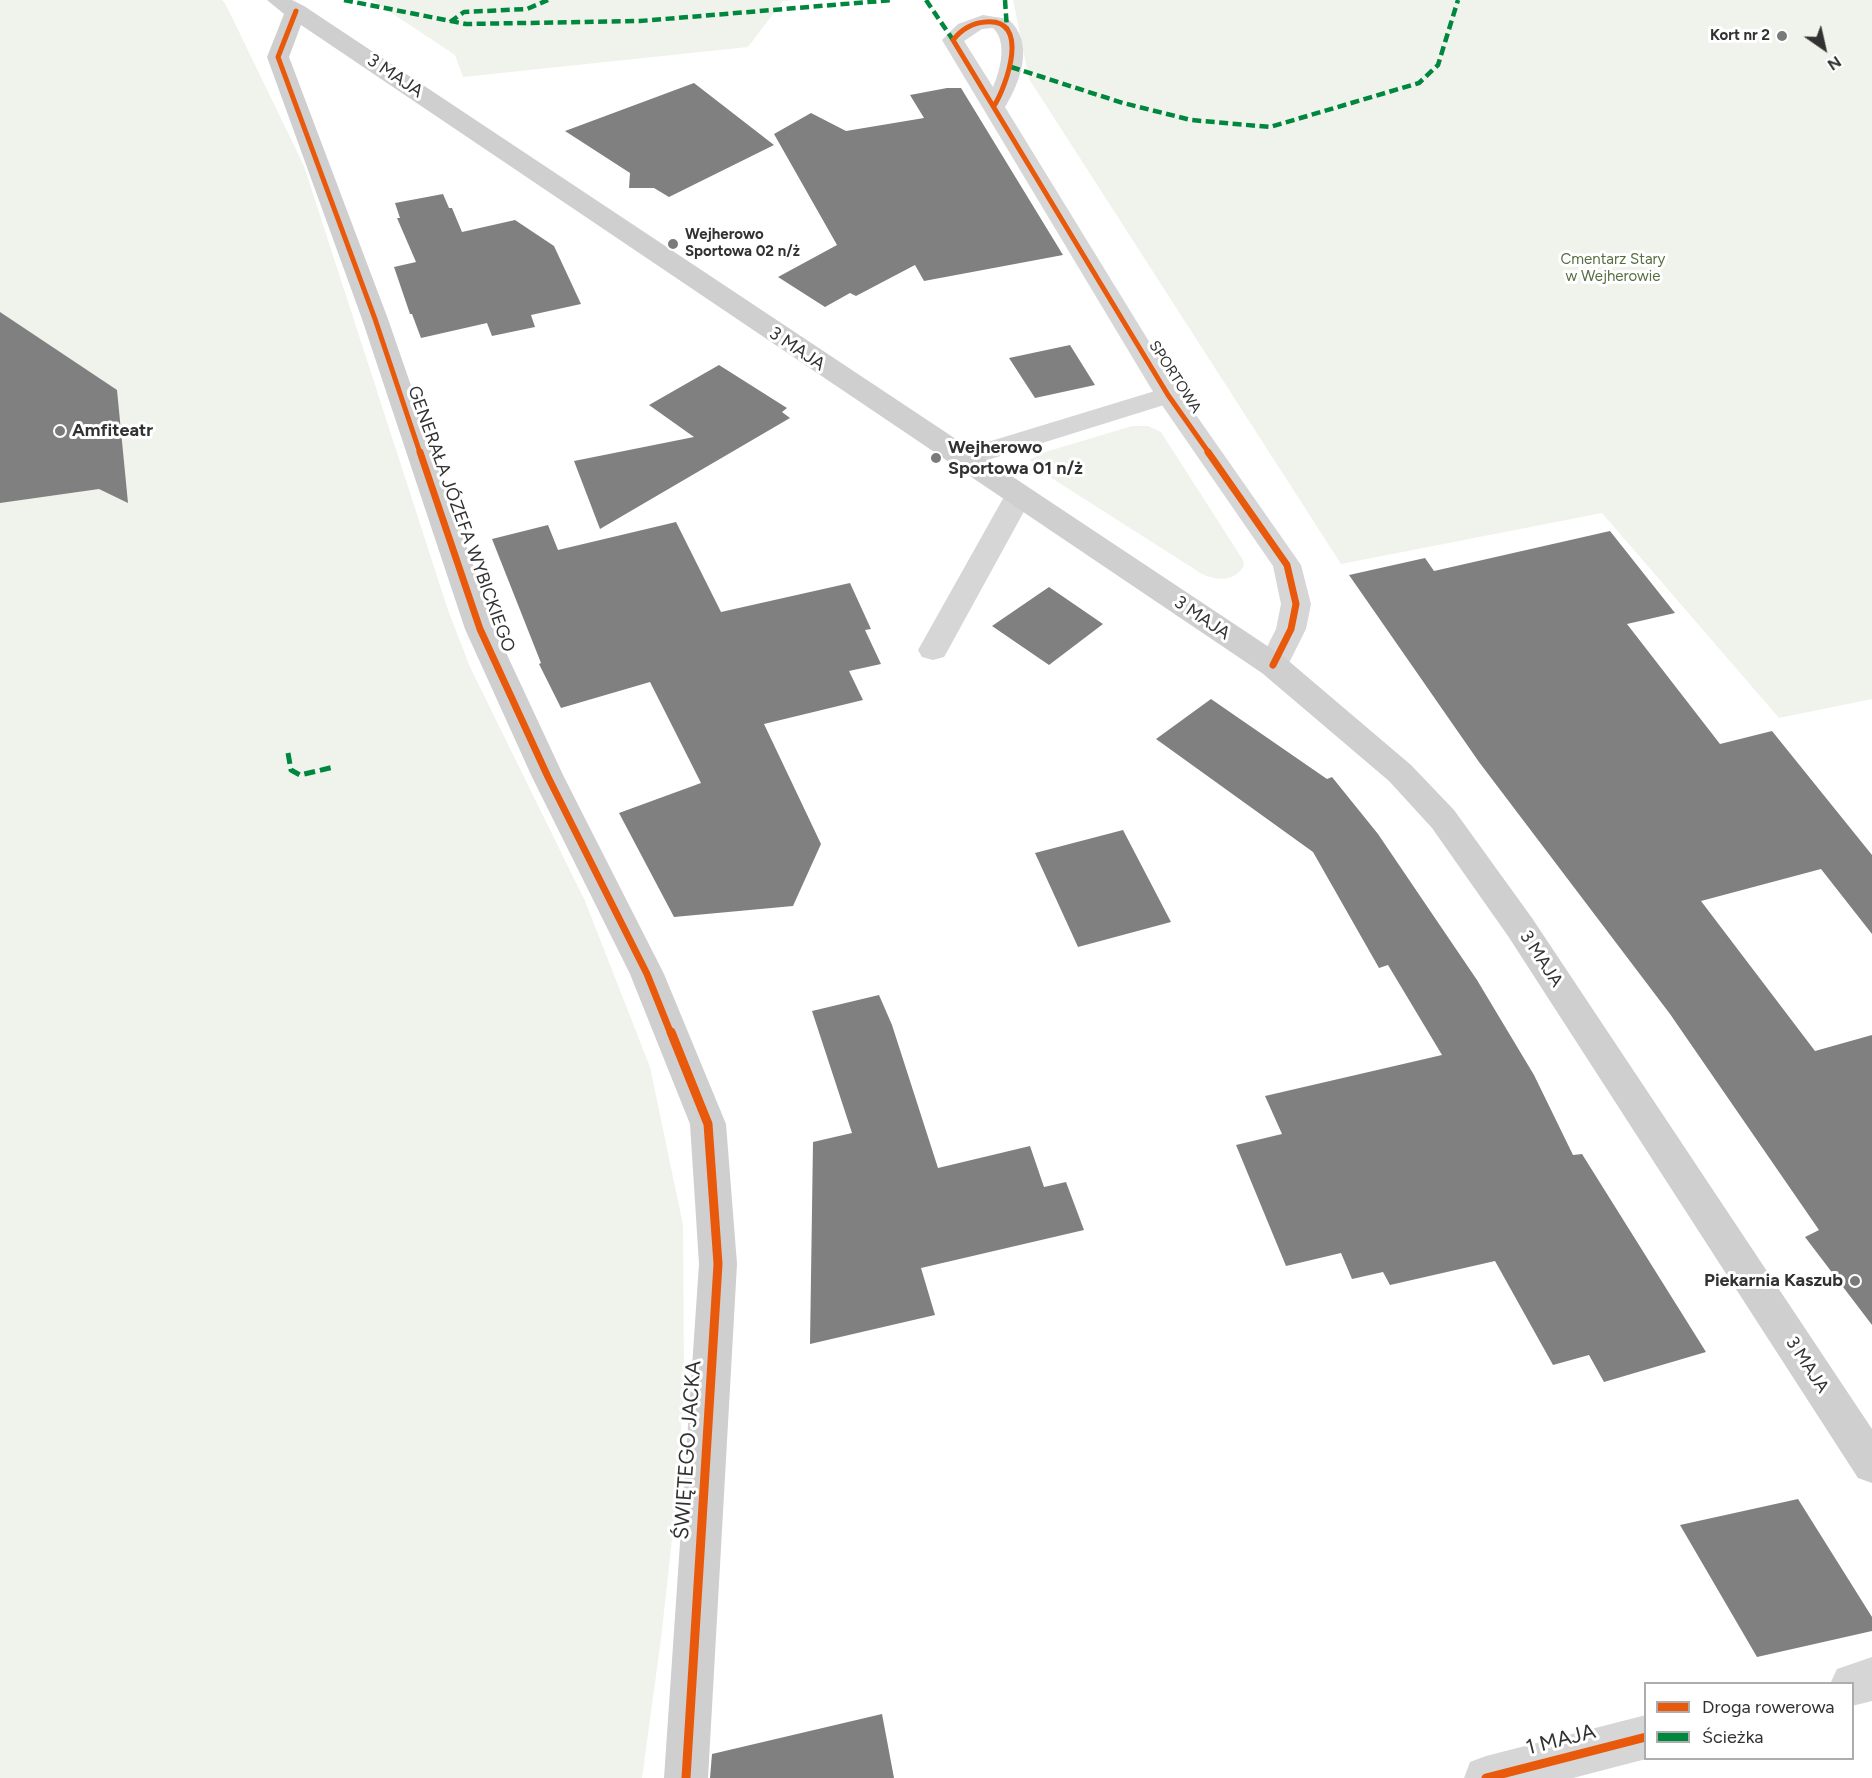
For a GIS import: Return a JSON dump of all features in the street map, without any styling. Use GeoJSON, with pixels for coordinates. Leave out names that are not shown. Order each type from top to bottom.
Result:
{"type":"FeatureCollection","features":[{"type":"Feature","properties":{"kind":"main road","name":"3 MAJA"},"geometry":{"type":"LineString","coordinates":[[287,5],[658,252],[812,359],[965,458],[1273,665],[1400,773],[1443,819],[1520,927],[1872,1464]]}},
{"type":"Feature","properties":{"kind":"main road","name":"GENERAŁA JÓZEFA WYBICKIEGO"},"geometry":{"type":"LineString","coordinates":[[287,5],[278,57],[375,319],[480,629],[548,777],[647,974],[708,1124]]}},
{"type":"Feature","properties":{"kind":"main road","name":"ŚWIĘTEGO JACKA"},"geometry":{"type":"LineString","coordinates":[[686,1778],[718,1264],[708,1124]]}},
{"type":"Feature","properties":{"kind":"street","name":"SPORTOWA"},"geometry":{"type":"LineString","coordinates":[[994,106],[1168,395],[1287,565],[1296,604],[1291,629],[1273,665]]}},
{"type":"Feature","properties":{"kind":"street"},"geometry":{"type":"LineString","coordinates":[[965,458],[1168,395]]}},
{"type":"Feature","properties":{"kind":"street"},"geometry":{"type":"LineString","coordinates":[[933,650],[1019,495]]}},
{"type":"Feature","properties":{"kind":"street"},"geometry":{"type":"LineString","coordinates":[[1854,1684],[1872,1679]]}},
{"type":"Feature","properties":{"kind":"street","name":"1 MAJA"},"geometry":{"type":"LineString","coordinates":[[1486,1778],[1644,1738]]}},
{"type":"Feature","properties":{"kind":"green space"},"geometry":{"type":"Polygon","coordinates":[[[0,0],[222,0],[226,5],[304,166],[448,610],[470,667],[585,901],[650,1067],[683,1225],[684,1386],[677,1494],[661,1639],[642,1778],[0,1778],[0,0]]]}},
{"type":"Feature","properties":{"kind":"green space"},"geometry":{"type":"Polygon","coordinates":[[[372,0],[796,0],[783,1],[748,47],[463,77],[455,55],[372,0]]]}},
{"type":"Feature","properties":{"kind":"green space","name":"Cmentarz Stary w Wejherowie"},"geometry":{"type":"Polygon","coordinates":[[[1013,0],[1872,0],[1872,699],[1779,718],[1602,513],[1341,564],[1029,79],[1013,0]]]}},
{"type":"Feature","properties":{"kind":"green space"},"geometry":{"type":"Polygon","coordinates":[[[1132,426],[1148,426],[1161,432],[1243,560],[1244,566],[1235,575],[1219,579],[1202,574],[1042,472],[1030,460],[1042,453],[1132,426]]]}},
{"type":"Feature","properties":{"kind":"building"},"geometry":{"type":"Polygon","coordinates":[[[694,83],[774,145],[669,197],[654,188],[629,188],[630,173],[565,131],[694,83]]]}},
{"type":"Feature","properties":{"kind":"building"},"geometry":{"type":"Polygon","coordinates":[[[947,88],[961,88],[1063,255],[924,281],[915,265],[856,296],[850,293],[825,307],[778,277],[837,245],[774,134],[811,113],[846,131],[924,118],[910,95],[947,88]]]}},
{"type":"Feature","properties":{"kind":"building"},"geometry":{"type":"Polygon","coordinates":[[[443,194],[462,232],[515,220],[554,246],[581,304],[531,315],[535,327],[492,336],[487,323],[421,338],[394,267],[416,262],[397,218],[400,218],[395,203],[443,194]]]}},
{"type":"Feature","properties":{"kind":"building","name":"Amfiteatr"},"geometry":{"type":"Polygon","coordinates":[[[0,312],[117,390],[128,503],[99,489],[0,503],[0,312]]]}},
{"type":"Feature","properties":{"kind":"building"},"geometry":{"type":"Polygon","coordinates":[[[1070,345],[1095,385],[1035,398],[1009,358],[1070,345]]]}},
{"type":"Feature","properties":{"kind":"building"},"geometry":{"type":"Polygon","coordinates":[[[719,365],[787,408],[782,412],[790,418],[600,529],[574,461],[694,437],[649,405],[719,365]]]}},
{"type":"Feature","properties":{"kind":"building"},"geometry":{"type":"Polygon","coordinates":[[[676,522],[721,612],[850,583],[871,629],[865,630],[881,664],[849,671],[863,700],[764,724],[821,844],[793,906],[674,917],[619,813],[701,783],[650,682],[561,708],[539,664],[541,663],[492,539],[548,525],[558,550],[676,522]]]}},
{"type":"Feature","properties":{"kind":"building"},"geometry":{"type":"Polygon","coordinates":[[[1610,531],[1675,613],[1627,624],[1720,744],[1772,731],[1872,855],[1872,934],[1821,869],[1701,901],[1815,1051],[1872,1035],[1872,1325],[1805,1237],[1819,1230],[1670,1014],[1479,762],[1349,575],[1425,558],[1434,571],[1610,531]]]}},
{"type":"Feature","properties":{"kind":"building"},"geometry":{"type":"Polygon","coordinates":[[[1049,587],[1103,624],[1049,665],[992,626],[1049,587]]]}},
{"type":"Feature","properties":{"kind":"building"},"geometry":{"type":"Polygon","coordinates":[[[1211,699],[1327,779],[1332,777],[1378,834],[1477,980],[1534,1075],[1573,1155],[1582,1154],[1706,1352],[1604,1382],[1589,1355],[1553,1365],[1495,1261],[1390,1285],[1383,1272],[1352,1279],[1341,1253],[1286,1266],[1236,1145],[1282,1134],[1265,1096],[1442,1055],[1388,965],[1379,968],[1313,852],[1156,739],[1211,699]]]}},
{"type":"Feature","properties":{"kind":"building"},"geometry":{"type":"Polygon","coordinates":[[[1123,830],[1171,922],[1078,947],[1035,853],[1123,830]]]}},
{"type":"Feature","properties":{"kind":"building"},"geometry":{"type":"Polygon","coordinates":[[[879,995],[892,1025],[938,1168],[1030,1146],[1044,1187],[1066,1182],[1084,1230],[921,1268],[935,1315],[810,1344],[813,1142],[852,1133],[812,1011],[879,995]]]}},
{"type":"Feature","properties":{"kind":"building"},"geometry":{"type":"Polygon","coordinates":[[[1798,1499],[1872,1617],[1872,1631],[1757,1657],[1680,1525],[1798,1499]]]}},
{"type":"Feature","properties":{"kind":"building"},"geometry":{"type":"Polygon","coordinates":[[[882,1714],[894,1778],[710,1778],[712,1754],[882,1714]]]}},
{"type":"Feature","properties":{"kind":"marked path"},"geometry":{"type":"LineString","coordinates":[[344,0],[466,24],[640,21],[893,0]]}},
{"type":"Feature","properties":{"kind":"marked path"},"geometry":{"type":"LineString","coordinates":[[450,22],[464,12],[527,9],[548,0]]}},
{"type":"Feature","properties":{"kind":"marked path"},"geometry":{"type":"LineString","coordinates":[[926,0],[953,40]]}},
{"type":"Feature","properties":{"kind":"marked path"},"geometry":{"type":"LineString","coordinates":[[1005,0],[1007,30]]}},
{"type":"Feature","properties":{"kind":"marked path"},"geometry":{"type":"LineString","coordinates":[[1011,67],[1123,103],[1191,120],[1270,127],[1419,83],[1438,65],[1458,0]]}},
{"type":"Feature","properties":{"kind":"marked path"},"geometry":{"type":"LineString","coordinates":[[288,753],[291,770],[300,775],[334,767]]}},
{"type":"Feature","properties":{"kind":"cycle path"},"geometry":{"type":"LineString","coordinates":[[296,11],[278,57],[375,319],[480,629],[548,777],[647,974],[708,1124],[718,1264],[686,1778]]}},
{"type":"Feature","properties":{"kind":"cycle path"},"geometry":{"type":"LineString","coordinates":[[994,106],[1009,74],[1012,47],[1006,29],[992,21],[974,24],[953,40],[1168,395],[1287,565],[1296,604],[1291,629],[1273,665]]}},
{"type":"Feature","properties":{"kind":"cycle path"},"geometry":{"type":"LineString","coordinates":[[1486,1778],[1644,1738]]}},
{"type":"Feature","properties":{"kind":"place","name":"Kort nr 2"},"geometry":{"type":"Point","coordinates":[1782,36]}},
{"type":"Feature","properties":{"kind":"place","name":"Wejherowo Sportowa 02 n/ż"},"geometry":{"type":"Point","coordinates":[673,244]}},
{"type":"Feature","properties":{"kind":"place","name":"Amfiteatr"},"geometry":{"type":"Point","coordinates":[60,431]}},
{"type":"Feature","properties":{"kind":"place","name":"Wejherowo Sportowa 01 n/ż"},"geometry":{"type":"Point","coordinates":[936,458]}},
{"type":"Feature","properties":{"kind":"place","name":"Piekarnia Kaszub"},"geometry":{"type":"Point","coordinates":[1855,1281]}}]}
